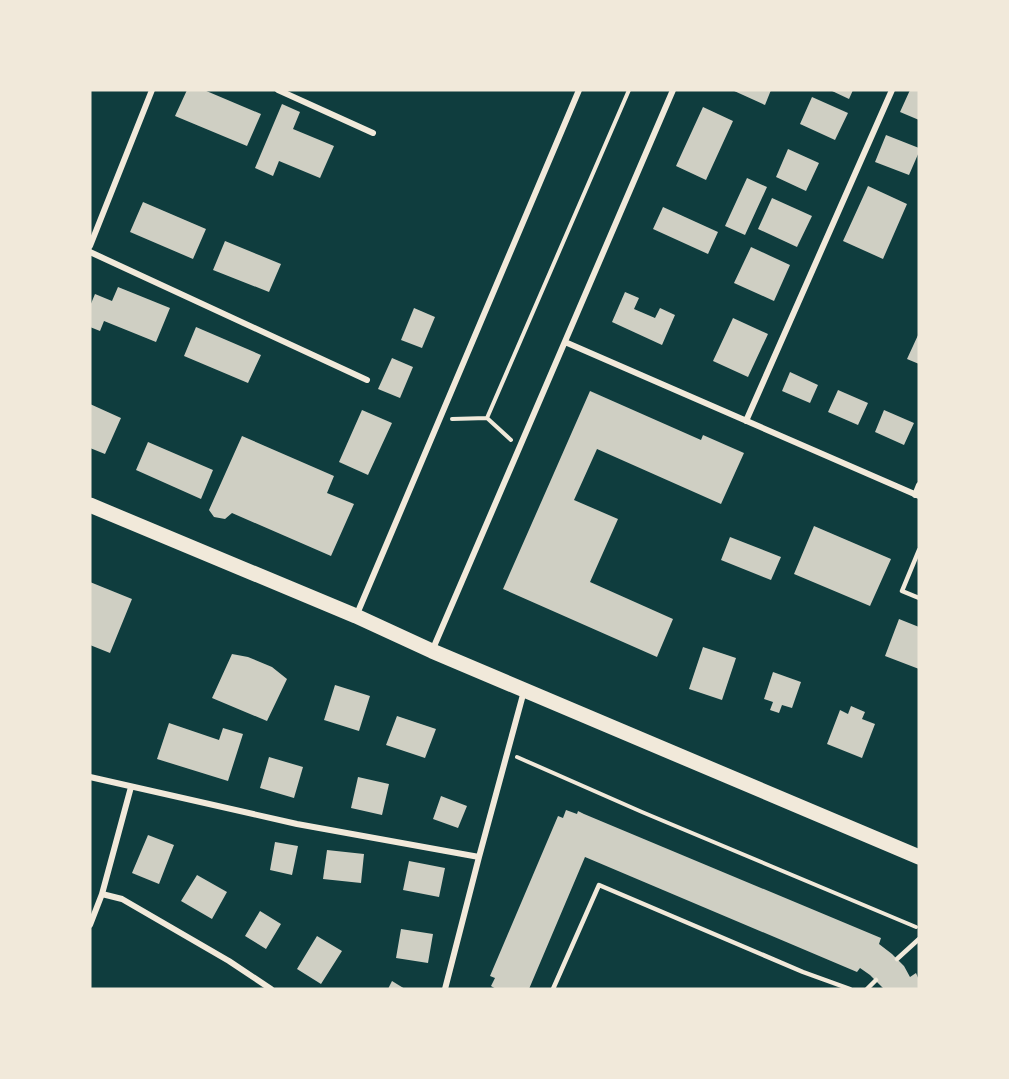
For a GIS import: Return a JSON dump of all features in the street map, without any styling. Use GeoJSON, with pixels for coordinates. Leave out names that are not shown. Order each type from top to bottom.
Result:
{"type":"FeatureCollection","features":[{"type":"Feature","properties":{"kind":"main road"},"geometry":{"type":"LineString","coordinates":[[90,505],[919,857]]}},
{"type":"Feature","properties":{"kind":"street"},"geometry":{"type":"LineString","coordinates":[[90,246],[152,90]]}},
{"type":"Feature","properties":{"kind":"street"},"geometry":{"type":"LineString","coordinates":[[278,90],[374,133]]}},
{"type":"Feature","properties":{"kind":"street"},"geometry":{"type":"LineString","coordinates":[[356,616],[579,90]]}},
{"type":"Feature","properties":{"kind":"street"},"geometry":{"type":"LineString","coordinates":[[432,651],[673,90]]}},
{"type":"Feature","properties":{"kind":"street"},"geometry":{"type":"LineString","coordinates":[[746,422],[892,90]]}},
{"type":"Feature","properties":{"kind":"street"},"geometry":{"type":"LineString","coordinates":[[90,252],[367,380]]}},
{"type":"Feature","properties":{"kind":"street"},"geometry":{"type":"LineString","coordinates":[[565,342],[917,495],[919,485]]}},
{"type":"Feature","properties":{"kind":"street"},"geometry":{"type":"LineString","coordinates":[[445,989],[525,691]]}},
{"type":"Feature","properties":{"kind":"street"},"geometry":{"type":"LineString","coordinates":[[90,777],[297,824],[479,857]]}},
{"type":"Feature","properties":{"kind":"street"},"geometry":{"type":"LineString","coordinates":[[90,925],[102,894],[132,787]]}},
{"type":"Feature","properties":{"kind":"street"},"geometry":{"type":"LineString","coordinates":[[102,894],[132,905],[229,961],[271,989]]}},
{"type":"Feature","properties":{"kind":"lane"},"geometry":{"type":"LineString","coordinates":[[919,550],[902,591],[919,598]]}},
{"type":"Feature","properties":{"kind":"lane"},"geometry":{"type":"LineString","coordinates":[[553,989],[599,885],[803,972],[850,989]]}},
{"type":"Feature","properties":{"kind":"lane"},"geometry":{"type":"LineString","coordinates":[[897,959],[919,939]]}},
{"type":"Feature","properties":{"kind":"lane"},"geometry":{"type":"LineString","coordinates":[[867,989],[876,980]]}},
{"type":"Feature","properties":{"kind":"path"},"geometry":{"type":"LineString","coordinates":[[488,418],[629,90]]}},
{"type":"Feature","properties":{"kind":"path"},"geometry":{"type":"LineString","coordinates":[[439,419],[488,418],[519,448]]}},
{"type":"Feature","properties":{"kind":"path"},"geometry":{"type":"LineString","coordinates":[[508,753],[919,929]]}},
{"type":"Feature","properties":{"kind":"building"},"geometry":{"type":"Polygon","coordinates":[[[187,90],[204,90],[261,114],[247,146],[175,116],[187,90]]]}},
{"type":"Feature","properties":{"kind":"building"},"geometry":{"type":"Polygon","coordinates":[[[732,90],[771,90],[765,105],[732,90]]]}},
{"type":"Feature","properties":{"kind":"building"},"geometry":{"type":"Polygon","coordinates":[[[830,90],[853,90],[849,99],[830,90]]]}},
{"type":"Feature","properties":{"kind":"building"},"geometry":{"type":"Polygon","coordinates":[[[910,90],[919,90],[919,120],[900,112],[910,90]]]}},
{"type":"Feature","properties":{"kind":"building"},"geometry":{"type":"Polygon","coordinates":[[[812,97],[848,113],[835,140],[800,124],[812,97]]]}},
{"type":"Feature","properties":{"kind":"building"},"geometry":{"type":"Polygon","coordinates":[[[282,104],[300,112],[293,129],[334,146],[320,178],[279,161],[273,176],[255,168],[282,104]]]}},
{"type":"Feature","properties":{"kind":"building"},"geometry":{"type":"Polygon","coordinates":[[[703,107],[733,121],[706,180],[676,166],[703,107]]]}},
{"type":"Feature","properties":{"kind":"building"},"geometry":{"type":"Polygon","coordinates":[[[886,135],[919,148],[909,175],[875,162],[886,135]]]}},
{"type":"Feature","properties":{"kind":"building"},"geometry":{"type":"Polygon","coordinates":[[[788,149],[819,163],[806,191],[776,177],[788,149]]]}},
{"type":"Feature","properties":{"kind":"building"},"geometry":{"type":"Polygon","coordinates":[[[747,178],[767,187],[745,235],[725,226],[747,178]]]}},
{"type":"Feature","properties":{"kind":"building"},"geometry":{"type":"Polygon","coordinates":[[[868,186],[907,204],[883,259],[843,241],[868,186]]]}},
{"type":"Feature","properties":{"kind":"building"},"geometry":{"type":"Polygon","coordinates":[[[772,198],[812,216],[797,247],[758,229],[772,198]]]}},
{"type":"Feature","properties":{"kind":"building"},"geometry":{"type":"Polygon","coordinates":[[[143,202],[206,229],[193,259],[130,232],[143,202]]]}},
{"type":"Feature","properties":{"kind":"building"},"geometry":{"type":"Polygon","coordinates":[[[663,207],[718,232],[708,254],[653,229],[663,207]]]}},
{"type":"Feature","properties":{"kind":"building"},"geometry":{"type":"Polygon","coordinates":[[[225,241],[281,264],[269,292],[213,270],[225,241]]]}},
{"type":"Feature","properties":{"kind":"building"},"geometry":{"type":"Polygon","coordinates":[[[751,247],[790,265],[774,301],[734,283],[751,247]]]}},
{"type":"Feature","properties":{"kind":"building"},"geometry":{"type":"Polygon","coordinates":[[[118,287],[170,308],[156,342],[104,321],[100,331],[90,327],[90,306],[95,294],[112,301],[118,287]]]}},
{"type":"Feature","properties":{"kind":"building"},"geometry":{"type":"Polygon","coordinates":[[[625,292],[639,298],[634,309],[655,318],[660,308],[675,315],[662,345],[612,322],[625,292]]]}},
{"type":"Feature","properties":{"kind":"building"},"geometry":{"type":"Polygon","coordinates":[[[414,308],[435,317],[422,348],[401,340],[414,308]]]}},
{"type":"Feature","properties":{"kind":"building"},"geometry":{"type":"Polygon","coordinates":[[[733,318],[768,334],[748,377],[713,361],[733,318]]]}},
{"type":"Feature","properties":{"kind":"building"},"geometry":{"type":"Polygon","coordinates":[[[196,327],[261,355],[248,383],[184,356],[196,327]]]}},
{"type":"Feature","properties":{"kind":"building"},"geometry":{"type":"Polygon","coordinates":[[[919,333],[919,364],[907,359],[919,333]]]}},
{"type":"Feature","properties":{"kind":"building"},"geometry":{"type":"Polygon","coordinates":[[[392,358],[413,367],[400,398],[378,389],[392,358]]]}},
{"type":"Feature","properties":{"kind":"building"},"geometry":{"type":"Polygon","coordinates":[[[790,372],[818,385],[810,403],[782,391],[790,372]]]}},
{"type":"Feature","properties":{"kind":"building"},"geometry":{"type":"Polygon","coordinates":[[[838,390],[868,403],[858,425],[828,412],[838,390]]]}},
{"type":"Feature","properties":{"kind":"building"},"geometry":{"type":"Polygon","coordinates":[[[590,391],[701,440],[703,435],[744,453],[721,504],[597,449],[574,500],[618,519],[590,582],[673,619],[657,657],[503,589],[590,391]]]}},
{"type":"Feature","properties":{"kind":"building"},"geometry":{"type":"Polygon","coordinates":[[[90,404],[121,418],[105,454],[90,448],[90,404]]]}},
{"type":"Feature","properties":{"kind":"building"},"geometry":{"type":"Polygon","coordinates":[[[362,410],[392,423],[368,475],[339,462],[362,410]]]}},
{"type":"Feature","properties":{"kind":"building"},"geometry":{"type":"Polygon","coordinates":[[[884,410],[914,423],[904,445],[875,432],[884,410]]]}},
{"type":"Feature","properties":{"kind":"building"},"geometry":{"type":"Polygon","coordinates":[[[242,436],[334,476],[327,493],[354,504],[331,556],[232,513],[225,519],[214,517],[209,510],[242,436]]]}},
{"type":"Feature","properties":{"kind":"building"},"geometry":{"type":"Polygon","coordinates":[[[148,442],[213,470],[201,499],[136,470],[148,442]]]}},
{"type":"Feature","properties":{"kind":"building"},"geometry":{"type":"Polygon","coordinates":[[[814,526],[891,559],[870,606],[794,574],[814,526]]]}},
{"type":"Feature","properties":{"kind":"building"},"geometry":{"type":"Polygon","coordinates":[[[730,537],[781,557],[771,580],[721,560],[730,537]]]}},
{"type":"Feature","properties":{"kind":"building"},"geometry":{"type":"Polygon","coordinates":[[[90,582],[132,599],[110,653],[90,645],[90,582]]]}},
{"type":"Feature","properties":{"kind":"building"},"geometry":{"type":"Polygon","coordinates":[[[899,619],[919,627],[919,669],[885,656],[899,619]]]}},
{"type":"Feature","properties":{"kind":"building"},"geometry":{"type":"Polygon","coordinates":[[[703,647],[736,658],[722,700],[689,689],[703,647]]]}},
{"type":"Feature","properties":{"kind":"building"},"geometry":{"type":"Polygon","coordinates":[[[232,654],[248,657],[272,667],[287,679],[267,721],[212,698],[232,654]]]}},
{"type":"Feature","properties":{"kind":"building"},"geometry":{"type":"Polygon","coordinates":[[[773,672],[801,682],[792,708],[782,705],[779,713],[770,710],[773,702],[764,699],[773,672]]]}},
{"type":"Feature","properties":{"kind":"building"},"geometry":{"type":"Polygon","coordinates":[[[335,685],[370,696],[359,731],[324,720],[335,685]]]}},
{"type":"Feature","properties":{"kind":"building"},"geometry":{"type":"Polygon","coordinates":[[[851,706],[865,712],[862,719],[875,724],[862,758],[827,744],[840,710],[848,714],[851,706]]]}},
{"type":"Feature","properties":{"kind":"building"},"geometry":{"type":"Polygon","coordinates":[[[397,716],[436,729],[425,758],[386,745],[397,716]]]}},
{"type":"Feature","properties":{"kind":"building"},"geometry":{"type":"Polygon","coordinates":[[[169,723],[219,740],[223,728],[243,734],[228,781],[157,759],[169,723]]]}},
{"type":"Feature","properties":{"kind":"building"},"geometry":{"type":"Polygon","coordinates":[[[269,757],[303,767],[294,798],[260,788],[269,757]]]}},
{"type":"Feature","properties":{"kind":"building"},"geometry":{"type":"Polygon","coordinates":[[[358,777],[389,784],[382,815],[351,808],[358,777]]]}},
{"type":"Feature","properties":{"kind":"building"},"geometry":{"type":"Polygon","coordinates":[[[441,796],[467,806],[458,828],[433,819],[441,796]]]}},
{"type":"Feature","properties":{"kind":"building"},"geometry":{"type":"Polygon","coordinates":[[[566,810],[577,814],[578,811],[881,938],[879,944],[904,966],[910,977],[916,973],[919,989],[884,989],[860,968],[857,972],[585,857],[529,989],[496,989],[491,986],[495,978],[490,976],[558,816],[563,818],[566,810]]]}},
{"type":"Feature","properties":{"kind":"building"},"geometry":{"type":"Polygon","coordinates":[[[148,835],[174,845],[159,884],[132,873],[148,835]]]}},
{"type":"Feature","properties":{"kind":"building"},"geometry":{"type":"Polygon","coordinates":[[[275,842],[298,846],[292,875],[270,870],[275,842]]]}},
{"type":"Feature","properties":{"kind":"building"},"geometry":{"type":"Polygon","coordinates":[[[327,850],[364,854],[361,883],[323,879],[327,850]]]}},
{"type":"Feature","properties":{"kind":"building"},"geometry":{"type":"Polygon","coordinates":[[[409,861],[445,868],[439,897],[403,890],[409,861]]]}},
{"type":"Feature","properties":{"kind":"building"},"geometry":{"type":"Polygon","coordinates":[[[197,875],[227,892],[212,919],[181,901],[197,875]]]}},
{"type":"Feature","properties":{"kind":"building"},"geometry":{"type":"Polygon","coordinates":[[[260,911],[281,924],[266,949],[245,936],[260,911]]]}},
{"type":"Feature","properties":{"kind":"building"},"geometry":{"type":"Polygon","coordinates":[[[401,929],[433,934],[428,963],[396,958],[401,929]]]}},
{"type":"Feature","properties":{"kind":"building"},"geometry":{"type":"Polygon","coordinates":[[[317,936],[342,951],[321,984],[297,969],[317,936]]]}},
{"type":"Feature","properties":{"kind":"building"},"geometry":{"type":"Polygon","coordinates":[[[392,981],[405,989],[388,989],[392,981]]]}}]}
